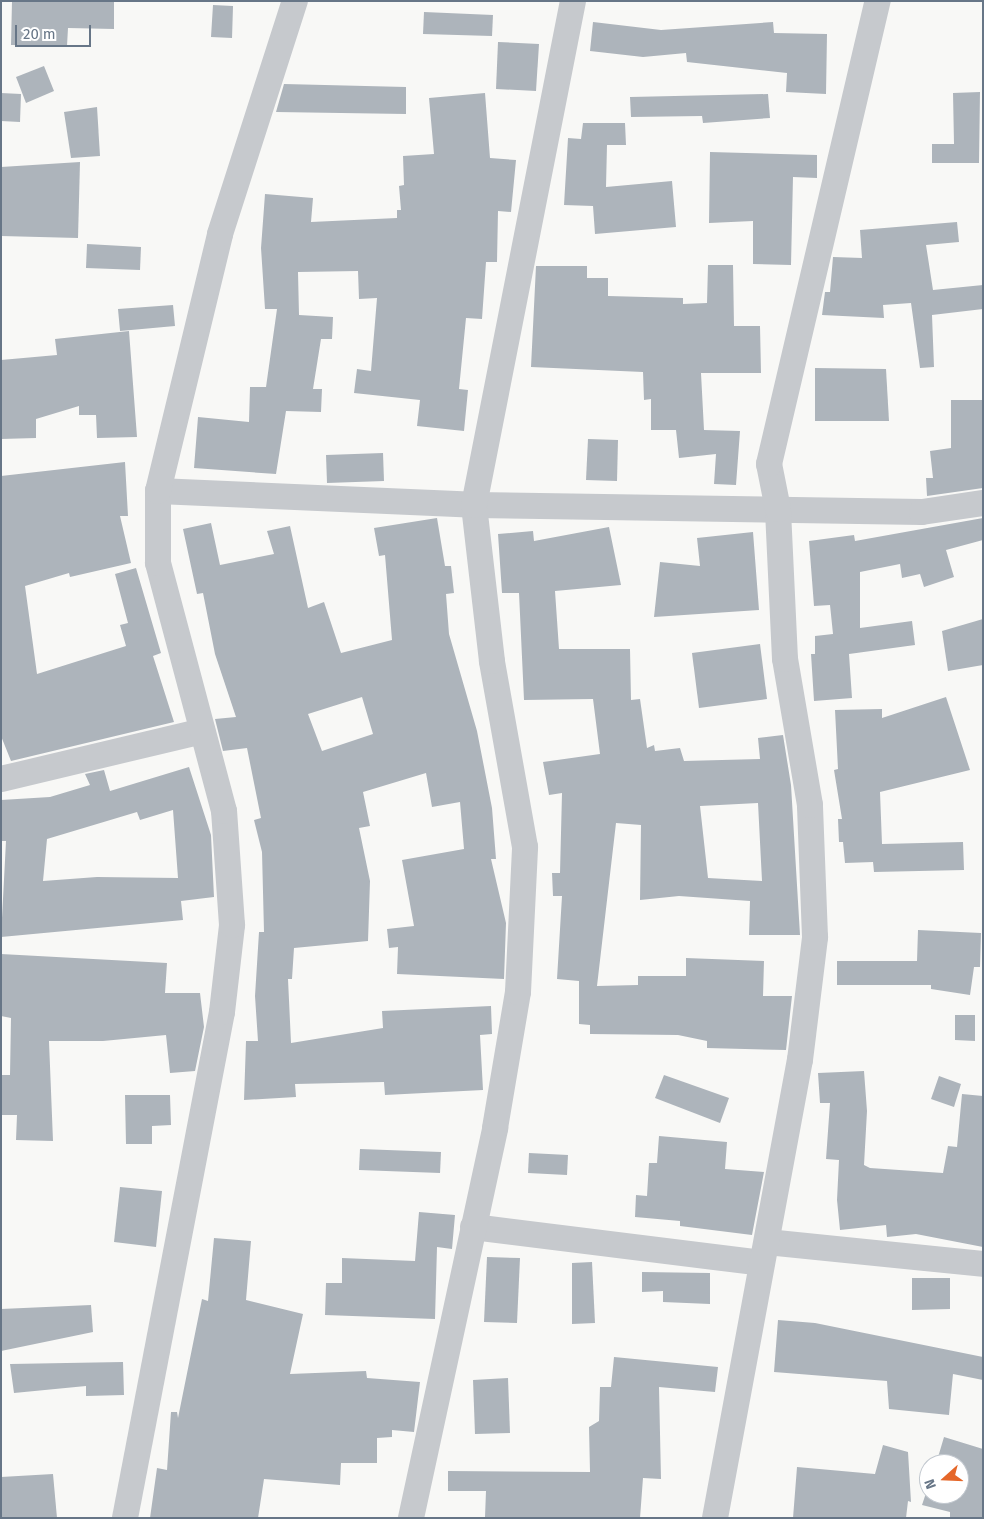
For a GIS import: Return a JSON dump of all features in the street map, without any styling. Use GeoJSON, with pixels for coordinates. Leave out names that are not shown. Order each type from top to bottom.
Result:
{"type":"FeatureCollection","features":[{"type":"Feature","properties":{"kind":"street"},"geometry":{"type":"LineString","coordinates":[[125,1518],[222,1012],[232,925],[224,811],[158,563],[158,491],[220,234],[295,1]]}},
{"type":"Feature","properties":{"kind":"street"},"geometry":{"type":"LineString","coordinates":[[411,1518],[495,1128],[518,992],[525,846],[492,661],[474,506],[573,1]]}},
{"type":"Feature","properties":{"kind":"street"},"geometry":{"type":"LineString","coordinates":[[715,1518],[800,1060],[816,937],[810,805],[785,659],[778,509],[769,464],[878,1]]}},
{"type":"Feature","properties":{"kind":"street"},"geometry":{"type":"LineString","coordinates":[[158,491],[474,506],[922,512],[983,503]]}},
{"type":"Feature","properties":{"kind":"street"},"geometry":{"type":"LineString","coordinates":[[1,779],[202,731]]}},
{"type":"Feature","properties":{"kind":"street"},"geometry":{"type":"LineString","coordinates":[[473,1227],[765,1252],[983,1264]]}},
{"type":"Feature","properties":{"kind":"building"},"geometry":{"type":"Polygon","coordinates":[[[12,1],[114,1],[114,29],[68,28],[67,46],[11,45],[12,1]]]}},
{"type":"Feature","properties":{"kind":"building"},"geometry":{"type":"Polygon","coordinates":[[[213,5],[233,6],[232,38],[211,37],[213,5]]]}},
{"type":"Feature","properties":{"kind":"building"},"geometry":{"type":"Polygon","coordinates":[[[424,12],[493,15],[492,36],[423,34],[424,12]]]}},
{"type":"Feature","properties":{"kind":"building"},"geometry":{"type":"Polygon","coordinates":[[[593,22],[661,30],[773,22],[774,33],[827,34],[826,94],[786,92],[787,73],[687,62],[686,53],[643,57],[590,51],[593,22]]]}},
{"type":"Feature","properties":{"kind":"building"},"geometry":{"type":"Polygon","coordinates":[[[498,42],[539,44],[536,91],[496,89],[498,42]]]}},
{"type":"Feature","properties":{"kind":"building"},"geometry":{"type":"Polygon","coordinates":[[[44,66],[54,91],[26,103],[16,77],[44,66]]]}},
{"type":"Feature","properties":{"kind":"building"},"geometry":{"type":"Polygon","coordinates":[[[284,84],[406,87],[406,114],[276,112],[284,84]]]}},
{"type":"Feature","properties":{"kind":"building"},"geometry":{"type":"Polygon","coordinates":[[[980,92],[979,163],[932,163],[932,144],[954,144],[953,93],[980,92]]]}},
{"type":"Feature","properties":{"kind":"building"},"geometry":{"type":"Polygon","coordinates":[[[1,93],[21,94],[20,122],[1,121],[1,93]]]}},
{"type":"Feature","properties":{"kind":"building"},"geometry":{"type":"Polygon","coordinates":[[[485,93],[490,158],[516,160],[511,212],[498,211],[497,262],[486,262],[482,319],[466,318],[459,389],[468,390],[464,431],[417,426],[420,400],[354,393],[357,369],[371,371],[377,298],[359,299],[358,271],[298,272],[299,315],[333,317],[332,339],[321,339],[313,389],[322,389],[321,412],[286,411],[276,474],[194,468],[198,417],[249,422],[250,387],[266,387],[277,309],[265,309],[261,248],[265,194],[313,198],[311,222],[397,218],[397,210],[401,210],[399,186],[404,185],[403,156],[434,154],[429,98],[485,93]]]}},
{"type":"Feature","properties":{"kind":"building"},"geometry":{"type":"Polygon","coordinates":[[[768,94],[770,118],[703,123],[702,116],[631,117],[630,97],[768,94]]]}},
{"type":"Feature","properties":{"kind":"building"},"geometry":{"type":"Polygon","coordinates":[[[97,107],[100,156],[71,158],[64,112],[97,107]]]}},
{"type":"Feature","properties":{"kind":"building"},"geometry":{"type":"Polygon","coordinates":[[[583,123],[625,123],[626,145],[607,145],[606,187],[672,181],[676,227],[595,234],[593,206],[564,205],[568,138],[581,139],[583,123]]]}},
{"type":"Feature","properties":{"kind":"building"},"geometry":{"type":"Polygon","coordinates":[[[710,152],[817,155],[817,178],[793,177],[791,265],[753,264],[753,221],[709,223],[710,152]]]}},
{"type":"Feature","properties":{"kind":"building"},"geometry":{"type":"Polygon","coordinates":[[[80,162],[78,238],[1,236],[1,167],[80,162]]]}},
{"type":"Feature","properties":{"kind":"building"},"geometry":{"type":"Polygon","coordinates":[[[957,222],[959,242],[926,245],[933,290],[983,285],[983,309],[932,315],[934,367],[920,368],[911,303],[883,305],[884,318],[822,315],[825,292],[830,292],[833,257],[862,258],[860,230],[957,222]]]}},
{"type":"Feature","properties":{"kind":"building"},"geometry":{"type":"Polygon","coordinates":[[[87,244],[141,247],[140,270],[86,268],[87,244]]]}},
{"type":"Feature","properties":{"kind":"building"},"geometry":{"type":"Polygon","coordinates":[[[708,265],[733,265],[734,326],[760,326],[761,373],[701,373],[704,430],[740,431],[736,485],[714,484],[716,454],[679,458],[676,430],[651,430],[651,399],[644,400],[643,372],[531,367],[536,266],[587,266],[587,278],[608,278],[608,296],[683,298],[683,304],[707,303],[708,265]]]}},
{"type":"Feature","properties":{"kind":"building"},"geometry":{"type":"Polygon","coordinates":[[[173,305],[175,326],[120,331],[118,309],[173,305]]]}},
{"type":"Feature","properties":{"kind":"building"},"geometry":{"type":"Polygon","coordinates":[[[129,331],[137,437],[97,438],[96,415],[79,415],[79,406],[36,419],[36,438],[1,439],[1,360],[57,355],[55,339],[129,331]]]}},
{"type":"Feature","properties":{"kind":"building"},"geometry":{"type":"Polygon","coordinates":[[[815,368],[886,369],[889,421],[815,421],[815,368]]]}},
{"type":"Feature","properties":{"kind":"building"},"geometry":{"type":"Polygon","coordinates":[[[951,400],[983,400],[983,488],[927,496],[926,478],[933,478],[930,451],[951,448],[951,400]]]}},
{"type":"Feature","properties":{"kind":"building"},"geometry":{"type":"Polygon","coordinates":[[[588,439],[618,440],[617,481],[586,480],[588,439]]]}},
{"type":"Feature","properties":{"kind":"building"},"geometry":{"type":"Polygon","coordinates":[[[383,453],[384,481],[327,483],[326,455],[383,453]]]}},
{"type":"Feature","properties":{"kind":"building"},"geometry":{"type":"Polygon","coordinates":[[[125,462],[128,516],[120,516],[131,563],[70,577],[69,573],[25,586],[37,674],[126,646],[120,625],[128,623],[115,574],[136,568],[161,653],[153,656],[174,722],[11,761],[1,736],[1,476],[125,462]]]}},
{"type":"Feature","properties":{"kind":"building"},"geometry":{"type":"Polygon","coordinates":[[[437,518],[445,566],[451,566],[454,593],[446,594],[449,634],[477,731],[492,808],[496,859],[491,859],[506,923],[504,979],[397,974],[398,947],[389,948],[387,929],[414,926],[402,860],[464,849],[460,802],[432,807],[426,773],[363,792],[370,826],[359,828],[370,881],[368,941],[294,948],[292,979],[288,979],[291,1043],[383,1028],[382,1011],[491,1006],[492,1034],[480,1035],[483,1090],[385,1095],[384,1082],[295,1084],[296,1097],[244,1100],[246,1041],[258,1041],[255,996],[259,932],[264,932],[262,852],[254,820],[261,818],[247,748],[223,751],[215,719],[236,717],[215,654],[203,593],[197,594],[183,529],[211,523],[220,565],[274,554],[267,531],[290,526],[308,608],[324,602],[341,653],[392,640],[385,555],[379,556],[374,528],[437,518]],[[362,697],[308,714],[322,751],[373,734],[362,697]]]}},
{"type":"Feature","properties":{"kind":"building"},"geometry":{"type":"Polygon","coordinates":[[[983,518],[983,540],[946,550],[954,577],[924,587],[920,574],[902,578],[900,564],[860,572],[860,628],[912,621],[915,645],[849,654],[852,698],[814,701],[811,654],[815,654],[815,636],[833,634],[830,605],[814,606],[809,541],[854,535],[855,541],[983,518]]]}},
{"type":"Feature","properties":{"kind":"building"},"geometry":{"type":"Polygon","coordinates":[[[609,527],[621,585],[555,591],[559,649],[630,649],[631,700],[640,699],[647,748],[654,745],[655,751],[680,748],[684,761],[760,759],[758,738],[783,735],[791,785],[800,935],[749,935],[750,901],[679,896],[640,900],[641,825],[616,823],[597,986],[638,985],[638,976],[686,976],[686,958],[764,961],[763,996],[792,996],[786,1050],[707,1048],[707,1041],[678,1035],[590,1034],[590,1025],[579,1024],[579,981],[557,979],[562,896],[553,896],[552,873],[560,873],[562,793],[549,795],[543,762],[600,754],[593,699],[524,700],[519,593],[502,593],[498,534],[533,531],[534,541],[609,527]],[[758,803],[700,806],[708,878],[762,881],[758,803]]]}},
{"type":"Feature","properties":{"kind":"building"},"geometry":{"type":"Polygon","coordinates":[[[753,532],[759,610],[654,617],[660,562],[700,566],[697,538],[753,532]]]}},
{"type":"Feature","properties":{"kind":"building"},"geometry":{"type":"Polygon","coordinates":[[[983,619],[983,665],[948,671],[942,631],[983,619]]]}},
{"type":"Feature","properties":{"kind":"building"},"geometry":{"type":"Polygon","coordinates":[[[760,644],[767,699],[699,708],[692,653],[760,644]]]}},
{"type":"Feature","properties":{"kind":"building"},"geometry":{"type":"Polygon","coordinates":[[[946,697],[970,770],[880,792],[882,844],[963,842],[964,870],[874,872],[873,862],[845,863],[843,842],[839,842],[838,819],[842,819],[834,770],[838,769],[835,710],[882,709],[882,718],[946,697]]]}},
{"type":"Feature","properties":{"kind":"building"},"geometry":{"type":"Polygon","coordinates":[[[189,767],[211,835],[214,897],[181,901],[183,920],[1,937],[6,841],[1,841],[1,800],[50,797],[90,785],[85,774],[104,770],[110,791],[189,767]],[[173,810],[140,820],[137,812],[47,839],[43,881],[97,877],[178,878],[173,810]]]}},
{"type":"Feature","properties":{"kind":"building"},"geometry":{"type":"Polygon","coordinates":[[[918,930],[981,933],[980,967],[974,967],[970,995],[931,989],[931,985],[837,985],[837,961],[917,961],[918,930]]]}},
{"type":"Feature","properties":{"kind":"building"},"geometry":{"type":"Polygon","coordinates":[[[1,954],[167,963],[165,993],[200,993],[204,1027],[195,1071],[170,1073],[166,1035],[103,1041],[49,1041],[53,1141],[16,1140],[17,1115],[1,1115],[1,1075],[10,1075],[11,1018],[1,1016],[1,954]]]}},
{"type":"Feature","properties":{"kind":"building"},"geometry":{"type":"Polygon","coordinates":[[[955,1015],[975,1015],[975,1041],[955,1040],[955,1015]]]}},
{"type":"Feature","properties":{"kind":"building"},"geometry":{"type":"Polygon","coordinates":[[[864,1071],[867,1111],[864,1165],[870,1168],[943,1173],[948,1146],[957,1147],[962,1094],[983,1096],[983,1247],[916,1234],[887,1237],[886,1225],[840,1230],[837,1200],[839,1160],[826,1159],[830,1103],[820,1103],[818,1073],[864,1071]]]}},
{"type":"Feature","properties":{"kind":"building"},"geometry":{"type":"Polygon","coordinates":[[[664,1075],[729,1098],[720,1123],[655,1098],[664,1075]]]}},
{"type":"Feature","properties":{"kind":"building"},"geometry":{"type":"Polygon","coordinates":[[[939,1076],[961,1084],[954,1107],[931,1099],[939,1076]]]}},
{"type":"Feature","properties":{"kind":"building"},"geometry":{"type":"Polygon","coordinates":[[[125,1095],[170,1095],[171,1125],[152,1126],[152,1144],[126,1144],[125,1095]]]}},
{"type":"Feature","properties":{"kind":"building"},"geometry":{"type":"Polygon","coordinates":[[[659,1136],[727,1142],[725,1169],[764,1172],[752,1235],[680,1226],[680,1221],[635,1217],[636,1195],[647,1196],[649,1163],[657,1163],[659,1136]]]}},
{"type":"Feature","properties":{"kind":"building"},"geometry":{"type":"Polygon","coordinates":[[[360,1149],[441,1152],[440,1173],[359,1170],[360,1149]]]}},
{"type":"Feature","properties":{"kind":"building"},"geometry":{"type":"Polygon","coordinates":[[[529,1153],[568,1155],[567,1175],[528,1173],[529,1153]]]}},
{"type":"Feature","properties":{"kind":"building"},"geometry":{"type":"Polygon","coordinates":[[[120,1187],[162,1191],[156,1247],[114,1242],[120,1187]]]}},
{"type":"Feature","properties":{"kind":"building"},"geometry":{"type":"Polygon","coordinates":[[[419,1212],[455,1215],[452,1249],[437,1247],[435,1319],[325,1315],[326,1283],[342,1283],[342,1258],[415,1261],[419,1212]]]}},
{"type":"Feature","properties":{"kind":"building"},"geometry":{"type":"Polygon","coordinates":[[[214,1238],[251,1241],[246,1300],[303,1314],[290,1374],[366,1371],[367,1378],[420,1382],[414,1432],[392,1430],[392,1437],[377,1438],[377,1463],[341,1463],[340,1485],[264,1479],[258,1518],[150,1518],[157,1468],[167,1470],[171,1412],[177,1412],[178,1418],[202,1299],[208,1301],[214,1238]]]}},
{"type":"Feature","properties":{"kind":"building"},"geometry":{"type":"Polygon","coordinates":[[[487,1257],[520,1258],[517,1323],[484,1322],[487,1257]]]}},
{"type":"Feature","properties":{"kind":"building"},"geometry":{"type":"Polygon","coordinates":[[[592,1262],[595,1323],[572,1324],[572,1263],[592,1262]]]}},
{"type":"Feature","properties":{"kind":"building"},"geometry":{"type":"Polygon","coordinates":[[[642,1272],[710,1273],[710,1304],[663,1302],[663,1291],[642,1292],[642,1272]]]}},
{"type":"Feature","properties":{"kind":"building"},"geometry":{"type":"Polygon","coordinates":[[[912,1278],[950,1278],[950,1309],[912,1310],[912,1278]]]}},
{"type":"Feature","properties":{"kind":"building"},"geometry":{"type":"Polygon","coordinates":[[[91,1305],[93,1332],[1,1351],[1,1309],[91,1305]]]}},
{"type":"Feature","properties":{"kind":"building"},"geometry":{"type":"Polygon","coordinates":[[[778,1320],[815,1323],[983,1357],[983,1380],[953,1374],[949,1415],[889,1409],[887,1381],[774,1372],[778,1320]]]}},
{"type":"Feature","properties":{"kind":"building"},"geometry":{"type":"Polygon","coordinates":[[[614,1357],[718,1367],[715,1392],[659,1387],[661,1479],[643,1478],[640,1518],[485,1517],[486,1491],[448,1491],[448,1471],[590,1472],[589,1427],[599,1421],[600,1387],[611,1387],[614,1357]]]}},
{"type":"Feature","properties":{"kind":"building"},"geometry":{"type":"Polygon","coordinates":[[[123,1362],[124,1395],[86,1396],[86,1386],[14,1393],[10,1364],[123,1362]]]}},
{"type":"Feature","properties":{"kind":"building"},"geometry":{"type":"Polygon","coordinates":[[[508,1378],[510,1433],[475,1434],[473,1380],[508,1378]]]}},
{"type":"Feature","properties":{"kind":"building"},"geometry":{"type":"Polygon","coordinates":[[[944,1437],[983,1449],[983,1518],[950,1518],[950,1512],[922,1505],[969,1504],[969,1454],[939,1454],[944,1437]]]}},
{"type":"Feature","properties":{"kind":"building"},"geometry":{"type":"Polygon","coordinates":[[[883,1445],[908,1452],[911,1502],[908,1501],[906,1518],[793,1518],[797,1467],[875,1474],[883,1445]]]}},
{"type":"Feature","properties":{"kind":"building"},"geometry":{"type":"Polygon","coordinates":[[[53,1474],[57,1518],[1,1518],[1,1477],[53,1474]]]}}]}
